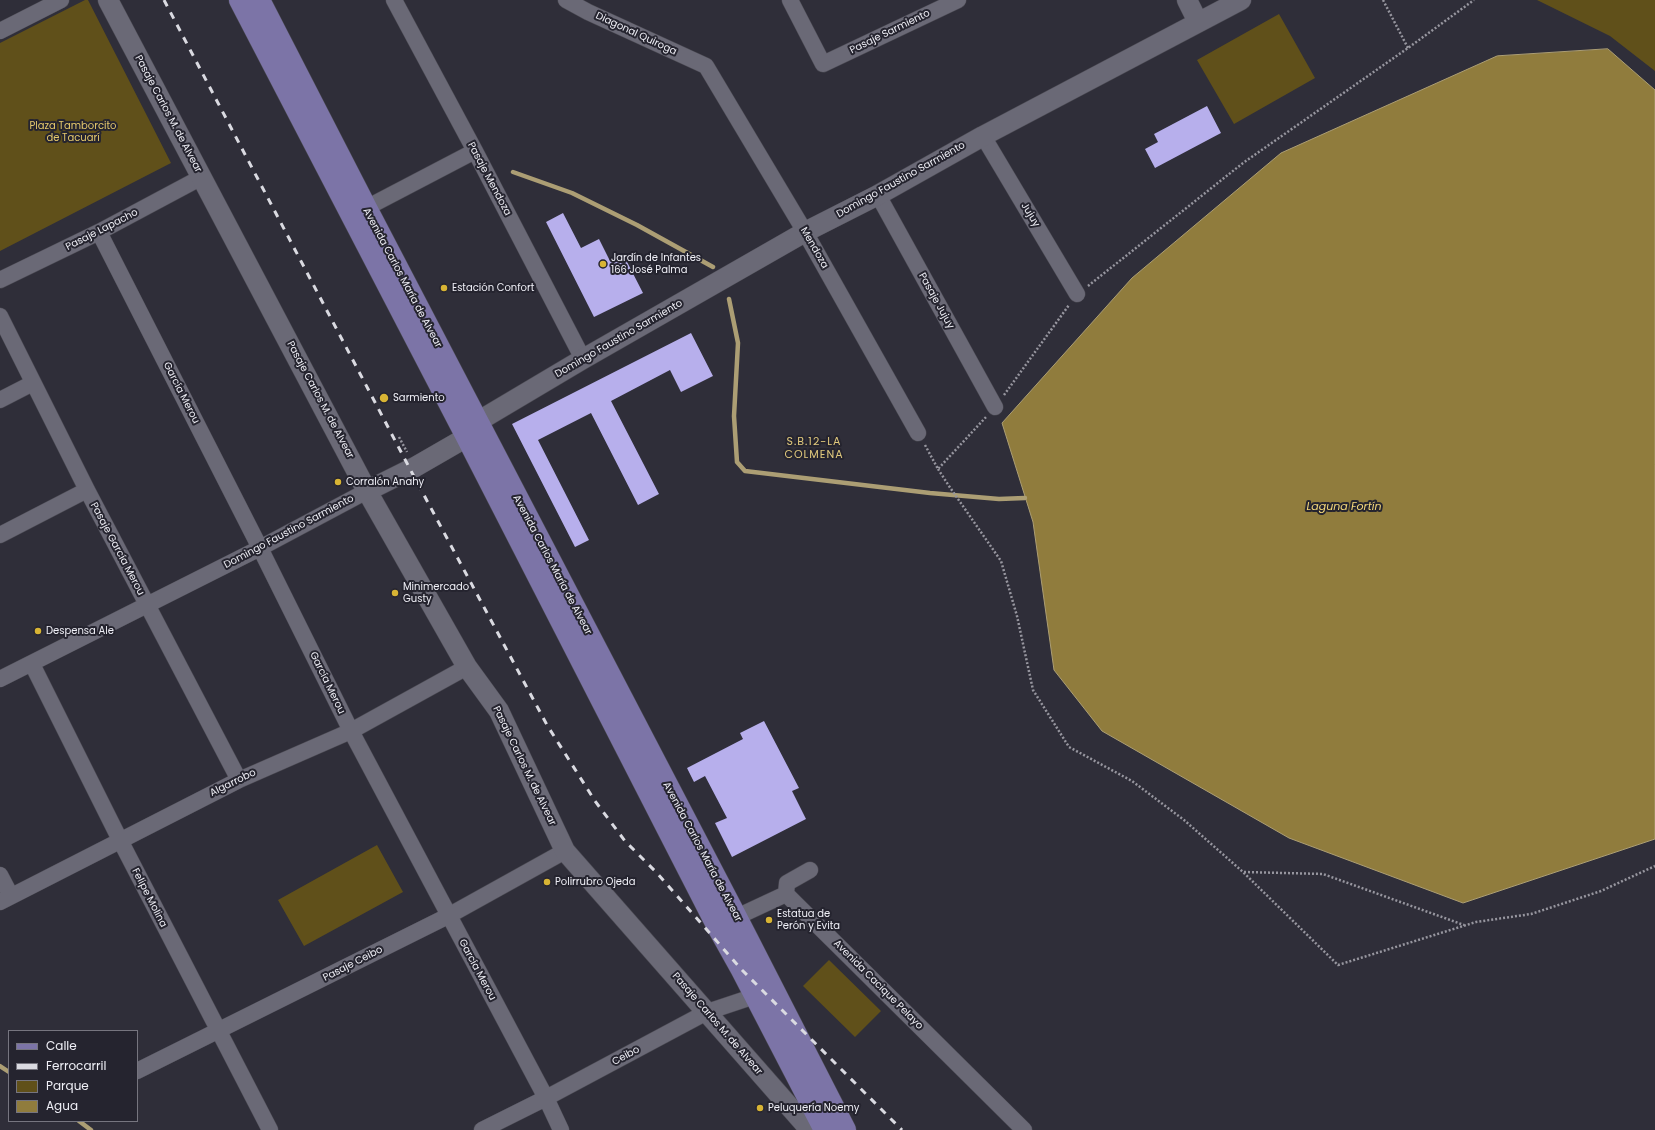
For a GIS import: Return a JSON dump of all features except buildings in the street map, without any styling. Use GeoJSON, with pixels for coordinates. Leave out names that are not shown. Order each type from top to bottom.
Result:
{"type":"FeatureCollection","features":[{"type":"Feature","properties":{"kind":"main road","name":"Avenida Carlos María de Alvear"},"geometry":{"type":"LineString","coordinates":[[250,2],[366,208],[472,430]]}},
{"type":"Feature","properties":{"kind":"main road","name":"Avenida Carlos María de Alvear"},"geometry":{"type":"LineString","coordinates":[[250,2],[762,989],[845,1130]]}},
{"type":"Feature","properties":{"kind":"main road","name":"Avenida Carlos María de Alvear"},"geometry":{"type":"LineString","coordinates":[[762,989],[825,1130]]}},
{"type":"Feature","properties":{"kind":"street"},"geometry":{"type":"LineString","coordinates":[[0,31],[61,0]]}},
{"type":"Feature","properties":{"kind":"street","name":"Pasaje Carlos M. de Alvear"},"geometry":{"type":"LineString","coordinates":[[108,0],[367,491],[467,667],[498,711],[565,850],[810,1130]]}},
{"type":"Feature","properties":{"kind":"street","name":"Pasaje Mendoza"},"geometry":{"type":"LineString","coordinates":[[394,0],[475,151],[583,359]]}},
{"type":"Feature","properties":{"kind":"street","name":"Diagonal Quiroga"},"geometry":{"type":"LineString","coordinates":[[566,0],[588,12],[706,66]]}},
{"type":"Feature","properties":{"kind":"street","name":"Pasaje Sarmiento"},"geometry":{"type":"LineString","coordinates":[[790,0],[823,64],[958,0]]}},
{"type":"Feature","properties":{"kind":"street"},"geometry":{"type":"LineString","coordinates":[[1187,0],[1198,22]]}},
{"type":"Feature","properties":{"kind":"street","name":"Domingo Faustino Sarmiento"},"geometry":{"type":"LineString","coordinates":[[0,679],[260,548],[415,467],[583,359],[805,232],[1241,0]]}},
{"type":"Feature","properties":{"kind":"street","name":"Mendoza"},"geometry":{"type":"LineString","coordinates":[[706,66],[805,232],[918,433]]}},
{"type":"Feature","properties":{"kind":"street","name":"Jujuy"},"geometry":{"type":"LineString","coordinates":[[983,136],[1077,294]]}},
{"type":"Feature","properties":{"kind":"street"},"geometry":{"type":"LineString","coordinates":[[366,208],[475,151]]}},
{"type":"Feature","properties":{"kind":"street","name":"Pasaje Lapacho"},"geometry":{"type":"LineString","coordinates":[[0,280],[99,232],[202,177]]}},
{"type":"Feature","properties":{"kind":"street","name":"Pasaje Jujuy"},"geometry":{"type":"LineString","coordinates":[[878,194],[995,407]]}},
{"type":"Feature","properties":{"kind":"street","name":"García Merou"},"geometry":{"type":"LineString","coordinates":[[99,232],[260,548],[351,731],[546,1098],[561,1130]]}},
{"type":"Feature","properties":{"kind":"street","name":"Pasaje García Merou"},"geometry":{"type":"LineString","coordinates":[[0,316],[87,490],[239,780]]}},
{"type":"Feature","properties":{"kind":"street"},"geometry":{"type":"LineString","coordinates":[[0,400],[33,383]]}},
{"type":"Feature","properties":{"kind":"street"},"geometry":{"type":"LineString","coordinates":[[0,535],[87,490]]}},
{"type":"Feature","properties":{"kind":"street","name":"Felipe Molina"},"geometry":{"type":"LineString","coordinates":[[32,664],[120,840],[270,1130]]}},
{"type":"Feature","properties":{"kind":"street","name":"Algarrobo"},"geometry":{"type":"LineString","coordinates":[[6,899],[239,780],[351,731],[467,667]]}},
{"type":"Feature","properties":{"kind":"street","name":"Pasaje Ceibo"},"geometry":{"type":"LineString","coordinates":[[138,1071],[448,916],[565,850]]}},
{"type":"Feature","properties":{"kind":"street"},"geometry":{"type":"LineString","coordinates":[[727,922],[786,894],[787,883],[810,870]]}},
{"type":"Feature","properties":{"kind":"street"},"geometry":{"type":"LineString","coordinates":[[0,875],[6,899]]}},
{"type":"Feature","properties":{"kind":"street","name":"Avenida Cacique Pelayo"},"geometry":{"type":"LineString","coordinates":[[786,894],[1024,1130]]}},
{"type":"Feature","properties":{"kind":"street","name":"Ceibo"},"geometry":{"type":"LineString","coordinates":[[482,1130],[546,1098],[707,1012],[762,989]]}},
{"type":"Feature","properties":{"kind":"path"},"geometry":{"type":"LineString","coordinates":[[1382,0],[1408,48]]}},
{"type":"Feature","properties":{"kind":"path"},"geometry":{"type":"LineString","coordinates":[[938,469],[995,407],[1077,294],[1243,163],[1474,0]]}},
{"type":"Feature","properties":{"kind":"path"},"geometry":{"type":"LineString","coordinates":[[918,433],[949,486],[1001,561],[1016,616],[1033,690],[1069,747],[1132,781],[1184,820],[1244,872],[1338,965],[1464,925],[1531,914],[1600,891],[1655,866]]}},
{"type":"Feature","properties":{"kind":"path"},"geometry":{"type":"LineString","coordinates":[[1244,872],[1323,874],[1464,925]]}},
{"type":"Feature","properties":{"kind":"green space","name":"Plaza Tamborcito de Tacuarí"},"geometry":{"type":"Polygon","coordinates":[[[85,0],[88,0],[171,163],[0,251],[0,43],[85,0]]]}},
{"type":"Feature","properties":{"kind":"green space"},"geometry":{"type":"Polygon","coordinates":[[[1537,0],[1655,0],[1655,71],[1610,36],[1537,0]]]}},
{"type":"Feature","properties":{"kind":"green space"},"geometry":{"type":"Polygon","coordinates":[[[1279,14],[1315,78],[1234,124],[1197,60],[1279,14]]]}},
{"type":"Feature","properties":{"kind":"green space"},"geometry":{"type":"Polygon","coordinates":[[[377,845],[403,892],[304,946],[278,900],[377,845]]]}},
{"type":"Feature","properties":{"kind":"green space"},"geometry":{"type":"Polygon","coordinates":[[[829,960],[881,1011],[855,1037],[803,986],[829,960]]]}},
{"type":"Feature","properties":{"kind":"water","name":"Laguna Fortín"},"geometry":{"type":"Polygon","coordinates":[[[1608,49],[1655,90],[1655,839],[1463,903],[1289,838],[1102,731],[1054,670],[1033,522],[1002,423],[1132,278],[1281,153],[1497,56],[1608,49]]]}},
{"type":"Feature","properties":{"kind":"waterway"},"geometry":{"type":"LineString","coordinates":[[513,172],[572,193],[637,225],[713,267]]}},
{"type":"Feature","properties":{"kind":"waterway"},"geometry":{"type":"LineString","coordinates":[[729,299],[738,343],[734,416],[737,462],[745,471],[930,493],[999,499],[1025,498]]}},
{"type":"Feature","properties":{"kind":"waterway"},"geometry":{"type":"LineString","coordinates":[[0,1066],[8,1071]]}},
{"type":"Feature","properties":{"kind":"waterway"},"geometry":{"type":"LineString","coordinates":[[80,1122],[91,1130]]}},
{"type":"Feature","properties":{"kind":"railway"},"geometry":{"type":"LineString","coordinates":[[164,0],[410,469],[547,725],[595,801],[625,841],[657,873],[742,970],[902,1130]]}},
{"type":"Feature","properties":{"kind":"place","name":"Jardín de Infantes 166 José Palma"},"geometry":{"type":"Point","coordinates":[603,264]}},
{"type":"Feature","properties":{"kind":"place","name":"Estación Confort"},"geometry":{"type":"Point","coordinates":[444,288]}},
{"type":"Feature","properties":{"kind":"place","name":"Sarmiento"},"geometry":{"type":"Point","coordinates":[384,398]}},
{"type":"Feature","properties":{"kind":"place","name":"Corralón Anahy"},"geometry":{"type":"Point","coordinates":[338,482]}},
{"type":"Feature","properties":{"kind":"place","name":"Minimercado Gusty"},"geometry":{"type":"Point","coordinates":[395,593]}},
{"type":"Feature","properties":{"kind":"place","name":"Despensa Ale"},"geometry":{"type":"Point","coordinates":[38,631]}},
{"type":"Feature","properties":{"kind":"place","name":"Polirrubro Ojeda"},"geometry":{"type":"Point","coordinates":[547,882]}},
{"type":"Feature","properties":{"kind":"place","name":"Estatua de Perón y Evita"},"geometry":{"type":"Point","coordinates":[769,920]}},
{"type":"Feature","properties":{"kind":"place","name":"Peluquería Noemy"},"geometry":{"type":"Point","coordinates":[760,1108]}},
{"type":"Feature","properties":{"kind":"district","name":"S.B.12-LA COLMENA"},"geometry":{"type":"Point","coordinates":[814,448]}}]}
